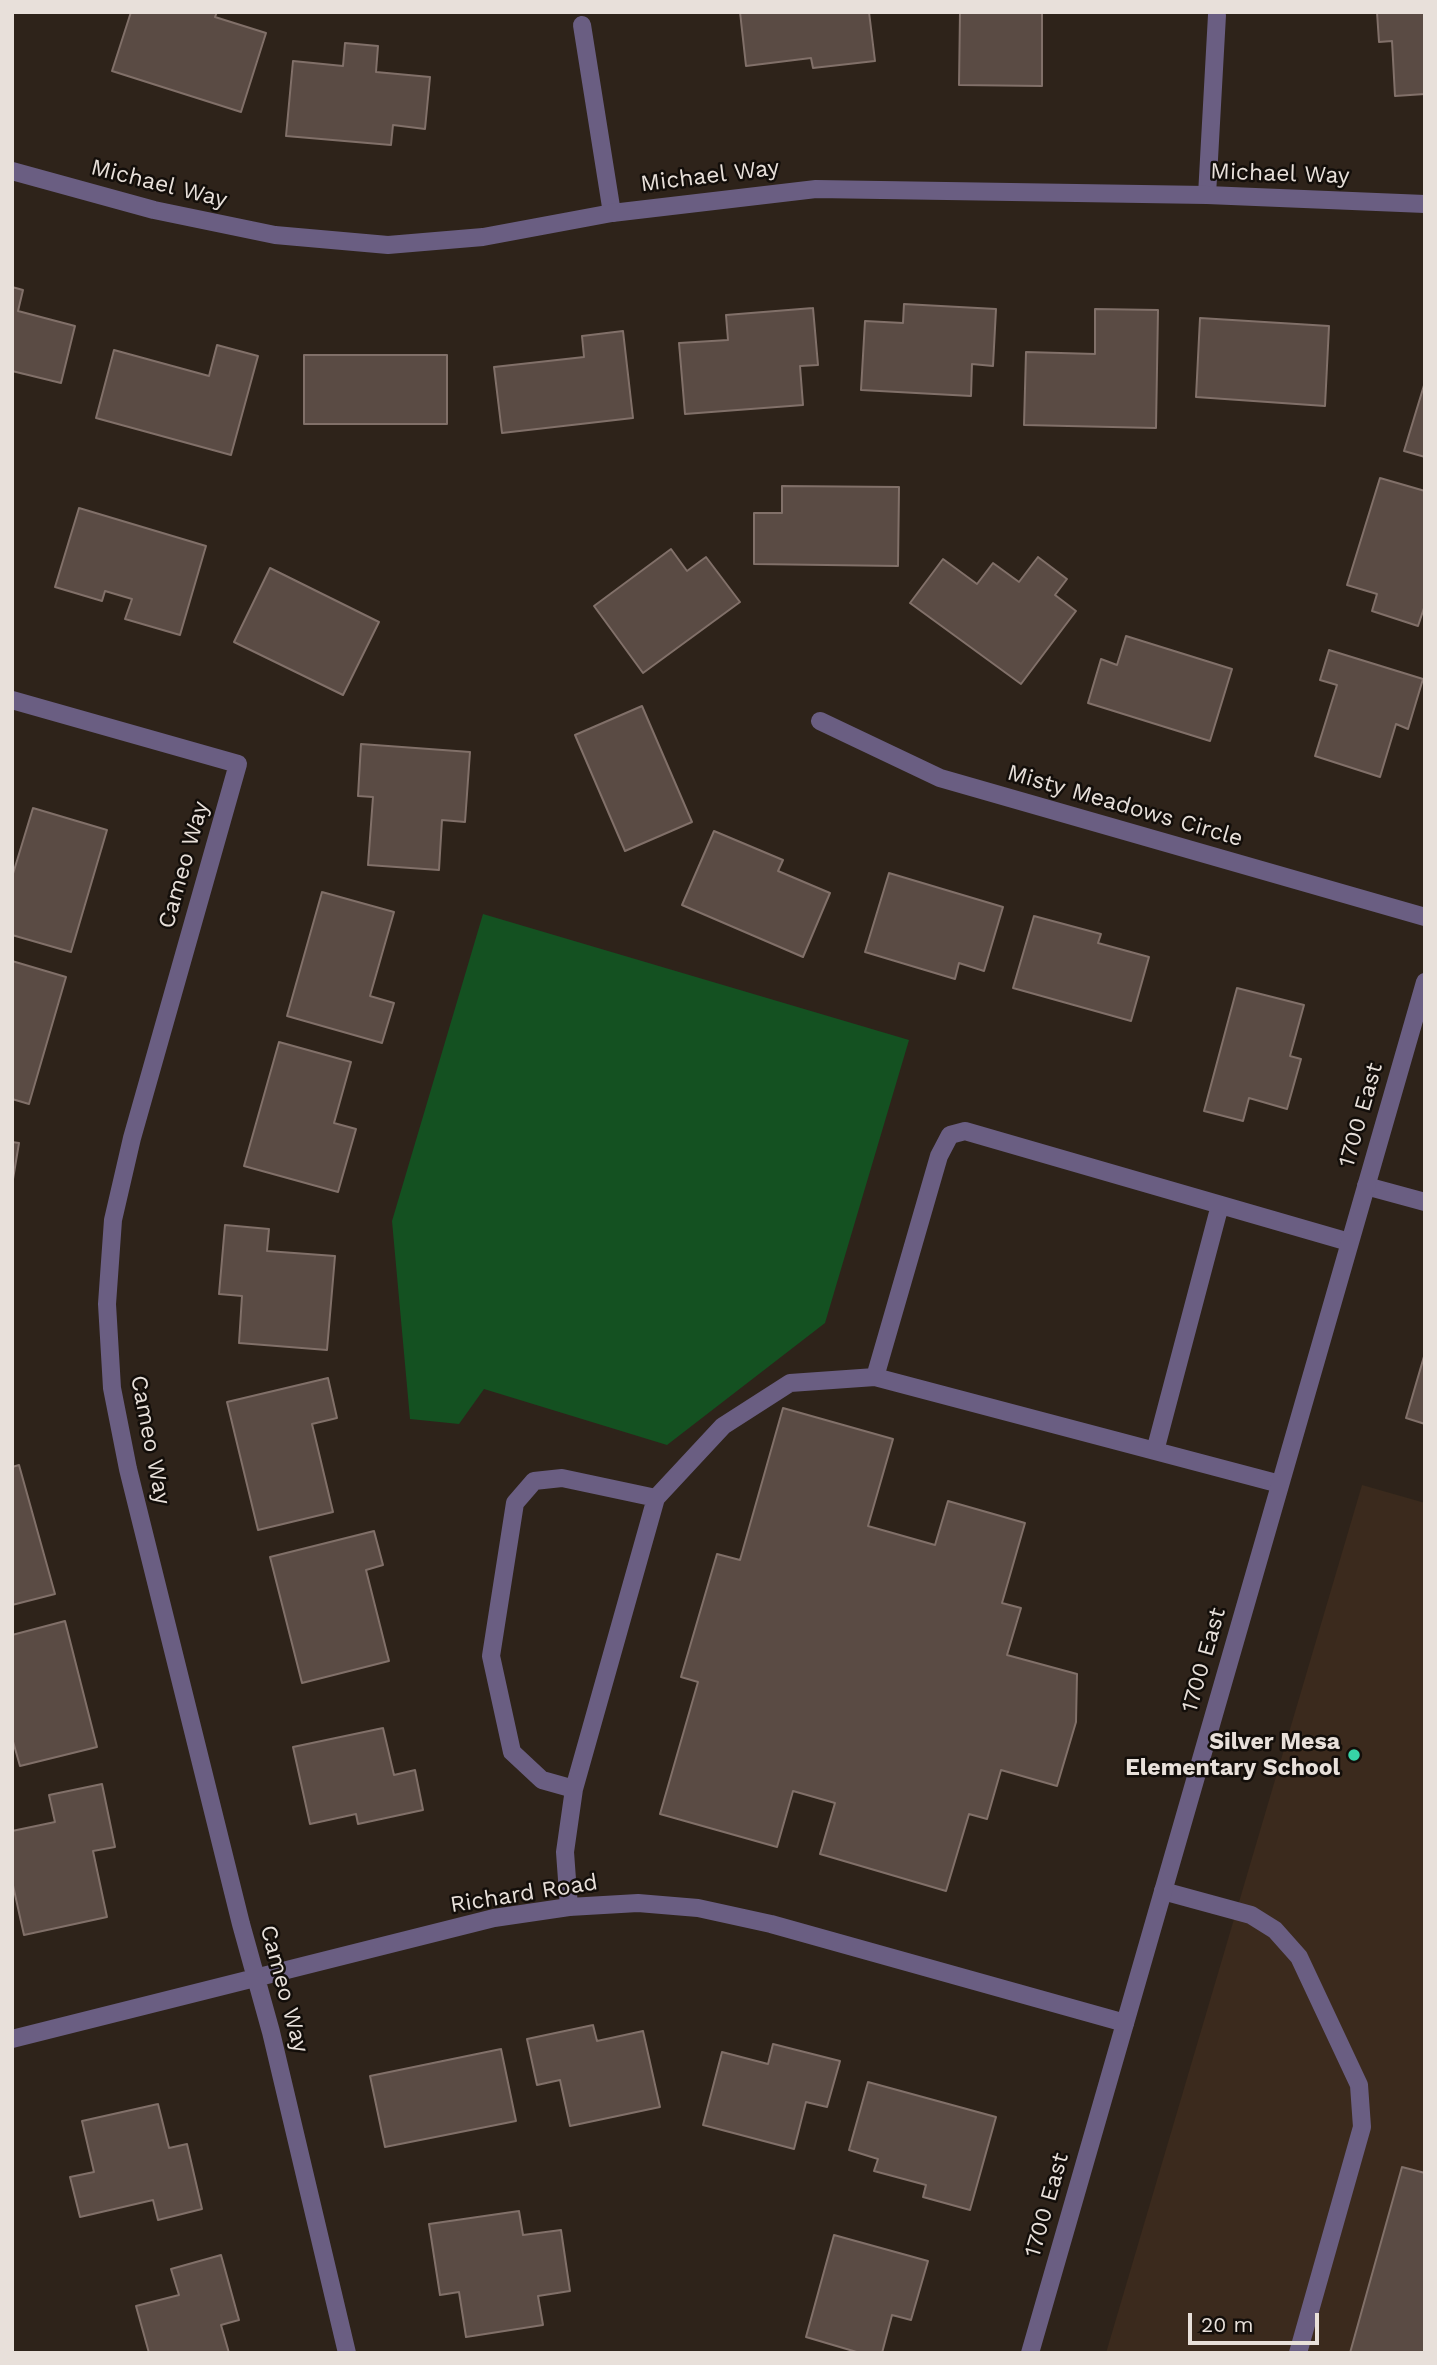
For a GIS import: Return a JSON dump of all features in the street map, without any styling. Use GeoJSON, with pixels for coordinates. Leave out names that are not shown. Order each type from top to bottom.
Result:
{"type":"FeatureCollection","features":[{"type":"Feature","properties":{"kind":"street"},"geometry":{"type":"LineString","coordinates":[[1206,195],[1217,15]]}},
{"type":"Feature","properties":{"kind":"street"},"geometry":{"type":"LineString","coordinates":[[582,25],[612,213]]}},
{"type":"Feature","properties":{"kind":"street","name":"Michael Way"},"geometry":{"type":"LineString","coordinates":[[12,171],[154,210],[275,235],[388,245],[483,237],[612,213],[816,189],[1206,195],[1425,204]]}},
{"type":"Feature","properties":{"kind":"street","name":"Cameo Way"},"geometry":{"type":"LineString","coordinates":[[12,700],[238,764],[132,1138],[113,1220],[107,1304],[112,1388],[128,1469],[274,2046],[347,2353]]}},
{"type":"Feature","properties":{"kind":"street","name":"Misty Meadows Circle"},"geometry":{"type":"LineString","coordinates":[[820,720],[940,778],[1425,916]]}},
{"type":"Feature","properties":{"kind":"street","name":"1700 East"},"geometry":{"type":"LineString","coordinates":[[1030,2353],[1425,982]]}},
{"type":"Feature","properties":{"kind":"street"},"geometry":{"type":"LineString","coordinates":[[875,1377],[939,1156],[950,1135],[965,1131],[1349,1242]]}},
{"type":"Feature","properties":{"kind":"street"},"geometry":{"type":"LineString","coordinates":[[1366,1186],[1425,1202]]}},
{"type":"Feature","properties":{"kind":"street"},"geometry":{"type":"LineString","coordinates":[[1155,1451],[1220,1205]]}},
{"type":"Feature","properties":{"kind":"street"},"geometry":{"type":"LineString","coordinates":[[569,1907],[565,1852],[574,1789],[656,1498],[723,1426],[790,1383],[875,1377],[1280,1484]]}},
{"type":"Feature","properties":{"kind":"street"},"geometry":{"type":"LineString","coordinates":[[574,1789],[542,1780],[512,1752],[491,1657],[515,1503],[534,1481],[562,1478],[656,1498]]}},
{"type":"Feature","properties":{"kind":"street"},"geometry":{"type":"LineString","coordinates":[[1163,1891],[1251,1915],[1275,1930],[1299,1957],[1359,2085],[1362,2127],[1298,2353]]}},
{"type":"Feature","properties":{"kind":"street","name":"Richard Road"},"geometry":{"type":"LineString","coordinates":[[12,2039],[494,1919],[569,1907],[638,1903],[698,1908],[771,1924],[1125,2023]]}},
{"type":"Feature","properties":{"kind":"shaded area","name":"Silver Mesa Elementary School"},"geometry":{"type":"Polygon","coordinates":[[[1362,1485],[1425,1503],[1425,2353],[1106,2353],[1362,1485]]]}},
{"type":"Feature","properties":{"kind":"green space"},"geometry":{"type":"Polygon","coordinates":[[[483,914],[909,1040],[825,1323],[667,1445],[484,1389],[459,1424],[410,1419],[392,1221],[483,914]]]}},
{"type":"Feature","properties":{"kind":"building"},"geometry":{"type":"Polygon","coordinates":[[[131,12],[217,12],[215,17],[266,33],[241,112],[112,71],[131,12]]]}},
{"type":"Feature","properties":{"kind":"building"},"geometry":{"type":"Polygon","coordinates":[[[740,12],[869,12],[875,61],[813,68],[811,58],[746,66],[740,12]]]}},
{"type":"Feature","properties":{"kind":"building"},"geometry":{"type":"Polygon","coordinates":[[[960,12],[1042,12],[1042,86],[959,85],[960,12]]]}},
{"type":"Feature","properties":{"kind":"building"},"geometry":{"type":"Polygon","coordinates":[[[1377,12],[1425,12],[1425,94],[1395,96],[1392,41],[1379,42],[1377,12]]]}},
{"type":"Feature","properties":{"kind":"building"},"geometry":{"type":"Polygon","coordinates":[[[345,43],[378,46],[376,72],[430,77],[425,129],[393,125],[391,145],[286,136],[293,61],[343,66],[345,43]]]}},
{"type":"Feature","properties":{"kind":"building"},"geometry":{"type":"Polygon","coordinates":[[[12,287],[23,290],[18,311],[75,326],[61,383],[12,371],[12,287]]]}},
{"type":"Feature","properties":{"kind":"building"},"geometry":{"type":"Polygon","coordinates":[[[904,304],[996,309],[993,366],[972,364],[971,396],[861,390],[865,321],[903,323],[904,304]]]}},
{"type":"Feature","properties":{"kind":"building"},"geometry":{"type":"Polygon","coordinates":[[[813,308],[818,365],[800,366],[803,405],[685,414],[679,343],[728,340],[726,315],[813,308]]]}},
{"type":"Feature","properties":{"kind":"building"},"geometry":{"type":"Polygon","coordinates":[[[1095,309],[1158,310],[1156,428],[1024,425],[1026,352],[1095,354],[1095,309]]]}},
{"type":"Feature","properties":{"kind":"building"},"geometry":{"type":"Polygon","coordinates":[[[1200,318],[1329,326],[1325,406],[1196,397],[1200,318]]]}},
{"type":"Feature","properties":{"kind":"building"},"geometry":{"type":"Polygon","coordinates":[[[623,331],[633,418],[502,433],[494,367],[584,357],[582,336],[623,331]]]}},
{"type":"Feature","properties":{"kind":"building"},"geometry":{"type":"Polygon","coordinates":[[[217,345],[258,356],[231,455],[96,418],[114,350],[209,376],[217,345]]]}},
{"type":"Feature","properties":{"kind":"building"},"geometry":{"type":"Polygon","coordinates":[[[304,355],[447,355],[447,424],[304,424],[304,355]]]}},
{"type":"Feature","properties":{"kind":"building"},"geometry":{"type":"Polygon","coordinates":[[[1425,382],[1425,457],[1404,451],[1425,382]]]}},
{"type":"Feature","properties":{"kind":"building"},"geometry":{"type":"Polygon","coordinates":[[[1380,478],[1425,491],[1425,605],[1418,626],[1372,611],[1377,594],[1347,585],[1380,478]]]}},
{"type":"Feature","properties":{"kind":"building"},"geometry":{"type":"Polygon","coordinates":[[[782,486],[899,487],[898,566],[754,564],[754,513],[782,513],[782,486]]]}},
{"type":"Feature","properties":{"kind":"building"},"geometry":{"type":"Polygon","coordinates":[[[79,508],[206,546],[180,635],[125,619],[132,599],[105,591],[102,601],[55,587],[79,508]]]}},
{"type":"Feature","properties":{"kind":"building"},"geometry":{"type":"Polygon","coordinates":[[[671,549],[687,571],[706,557],[740,602],[643,673],[594,606],[671,549]]]}},
{"type":"Feature","properties":{"kind":"building"},"geometry":{"type":"Polygon","coordinates":[[[1038,557],[1067,579],[1055,595],[1076,611],[1021,684],[910,603],[943,559],[977,584],[993,563],[1019,582],[1038,557]]]}},
{"type":"Feature","properties":{"kind":"building"},"geometry":{"type":"Polygon","coordinates":[[[270,568],[379,622],[343,695],[234,642],[270,568]]]}},
{"type":"Feature","properties":{"kind":"building"},"geometry":{"type":"Polygon","coordinates":[[[1126,636],[1232,669],[1210,741],[1088,703],[1101,659],[1117,665],[1126,636]]]}},
{"type":"Feature","properties":{"kind":"building"},"geometry":{"type":"Polygon","coordinates":[[[1329,650],[1423,679],[1408,729],[1396,724],[1380,777],[1315,756],[1337,685],[1320,680],[1329,650]]]}},
{"type":"Feature","properties":{"kind":"building"},"geometry":{"type":"Polygon","coordinates":[[[642,706],[692,822],[625,851],[575,735],[642,706]]]}},
{"type":"Feature","properties":{"kind":"building"},"geometry":{"type":"Polygon","coordinates":[[[361,744],[470,752],[465,822],[442,820],[439,870],[368,865],[373,797],[358,796],[361,744]]]}},
{"type":"Feature","properties":{"kind":"building"},"geometry":{"type":"Polygon","coordinates":[[[33,808],[107,830],[71,952],[12,935],[12,877],[33,808]]]}},
{"type":"Feature","properties":{"kind":"building"},"geometry":{"type":"Polygon","coordinates":[[[714,831],[783,860],[778,871],[830,893],[803,957],[682,905],[714,831]]]}},
{"type":"Feature","properties":{"kind":"building"},"geometry":{"type":"Polygon","coordinates":[[[889,873],[1003,907],[984,971],[959,963],[955,979],[865,952],[889,873]]]}},
{"type":"Feature","properties":{"kind":"building"},"geometry":{"type":"Polygon","coordinates":[[[322,892],[394,912],[370,996],[394,1003],[382,1043],[287,1016],[322,892]]]}},
{"type":"Feature","properties":{"kind":"building"},"geometry":{"type":"Polygon","coordinates":[[[1034,916],[1101,934],[1098,943],[1149,957],[1131,1021],[1013,988],[1034,916]]]}},
{"type":"Feature","properties":{"kind":"building"},"geometry":{"type":"Polygon","coordinates":[[[12,961],[66,977],[29,1104],[12,1099],[12,961]]]}},
{"type":"Feature","properties":{"kind":"building"},"geometry":{"type":"Polygon","coordinates":[[[1237,988],[1304,1005],[1290,1056],[1301,1059],[1287,1109],[1249,1098],[1243,1121],[1204,1111],[1237,988]]]}},
{"type":"Feature","properties":{"kind":"building"},"geometry":{"type":"Polygon","coordinates":[[[279,1042],[351,1062],[334,1123],[356,1129],[338,1192],[244,1166],[279,1042]]]}},
{"type":"Feature","properties":{"kind":"building"},"geometry":{"type":"Polygon","coordinates":[[[12,1142],[19,1143],[12,1185],[12,1142]]]}},
{"type":"Feature","properties":{"kind":"building"},"geometry":{"type":"Polygon","coordinates":[[[225,1225],[269,1229],[267,1251],[335,1256],[327,1350],[239,1343],[242,1296],[219,1294],[225,1225]]]}},
{"type":"Feature","properties":{"kind":"building"},"geometry":{"type":"Polygon","coordinates":[[[1425,1353],[1425,1424],[1406,1418],[1425,1353]]]}},
{"type":"Feature","properties":{"kind":"building"},"geometry":{"type":"Polygon","coordinates":[[[328,1378],[337,1418],[312,1424],[333,1512],[258,1530],[227,1402],[328,1378]]]}},
{"type":"Feature","properties":{"kind":"building"},"geometry":{"type":"Polygon","coordinates":[[[783,1408],[893,1439],[868,1526],[935,1545],[948,1501],[1025,1523],[1002,1603],[1021,1608],[1007,1655],[1077,1674],[1076,1722],[1057,1786],[1001,1770],[987,1819],[969,1814],[946,1891],[820,1854],[835,1803],[793,1791],[777,1847],[660,1814],[698,1682],[681,1677],[717,1554],[740,1560],[783,1408]]]}},
{"type":"Feature","properties":{"kind":"building"},"geometry":{"type":"Polygon","coordinates":[[[19,1465],[55,1594],[12,1605],[12,1467],[19,1465]]]}},
{"type":"Feature","properties":{"kind":"building"},"geometry":{"type":"Polygon","coordinates":[[[374,1531],[383,1565],[366,1570],[389,1661],[302,1683],[270,1557],[374,1531]]]}},
{"type":"Feature","properties":{"kind":"building"},"geometry":{"type":"Polygon","coordinates":[[[65,1621],[97,1747],[20,1766],[12,1738],[12,1635],[65,1621]]]}},
{"type":"Feature","properties":{"kind":"building"},"geometry":{"type":"Polygon","coordinates":[[[383,1728],[394,1775],[415,1770],[423,1810],[358,1824],[356,1814],[310,1824],[293,1747],[383,1728]]]}},
{"type":"Feature","properties":{"kind":"building"},"geometry":{"type":"Polygon","coordinates":[[[102,1784],[115,1847],[93,1851],[107,1917],[24,1935],[12,1881],[12,1831],[55,1822],[49,1795],[102,1784]]]}},
{"type":"Feature","properties":{"kind":"building"},"geometry":{"type":"Polygon","coordinates":[[[593,2025],[597,2041],[643,2031],[660,2107],[570,2126],[560,2080],[537,2085],[527,2039],[593,2025]]]}},
{"type":"Feature","properties":{"kind":"building"},"geometry":{"type":"Polygon","coordinates":[[[773,2044],[840,2061],[827,2107],[806,2102],[794,2149],[703,2125],[722,2052],[768,2064],[773,2044]]]}},
{"type":"Feature","properties":{"kind":"building"},"geometry":{"type":"Polygon","coordinates":[[[501,2049],[516,2121],[385,2147],[370,2076],[501,2049]]]}},
{"type":"Feature","properties":{"kind":"building"},"geometry":{"type":"Polygon","coordinates":[[[868,2082],[996,2117],[970,2210],[923,2197],[926,2185],[874,2171],[878,2159],[849,2150],[868,2082]]]}},
{"type":"Feature","properties":{"kind":"building"},"geometry":{"type":"Polygon","coordinates":[[[158,2104],[169,2148],[187,2144],[202,2209],[158,2220],[153,2200],[80,2217],[70,2177],[94,2172],[82,2121],[158,2104]]]}},
{"type":"Feature","properties":{"kind":"building"},"geometry":{"type":"Polygon","coordinates":[[[1402,2167],[1425,2173],[1425,2353],[1350,2353],[1402,2167]]]}},
{"type":"Feature","properties":{"kind":"building"},"geometry":{"type":"Polygon","coordinates":[[[519,2211],[523,2235],[561,2230],[570,2291],[538,2296],[543,2325],[466,2337],[459,2292],[440,2295],[429,2224],[519,2211]]]}},
{"type":"Feature","properties":{"kind":"building"},"geometry":{"type":"Polygon","coordinates":[[[834,2235],[928,2261],[911,2320],[892,2315],[882,2353],[860,2353],[806,2337],[834,2235]]]}},
{"type":"Feature","properties":{"kind":"building"},"geometry":{"type":"Polygon","coordinates":[[[221,2255],[239,2320],[221,2325],[229,2353],[149,2353],[136,2306],[179,2295],[171,2269],[221,2255]]]}},
{"type":"Feature","properties":{"kind":"place","name":"Silver Mesa Elementary School"},"geometry":{"type":"Point","coordinates":[1354,1755]}}]}
